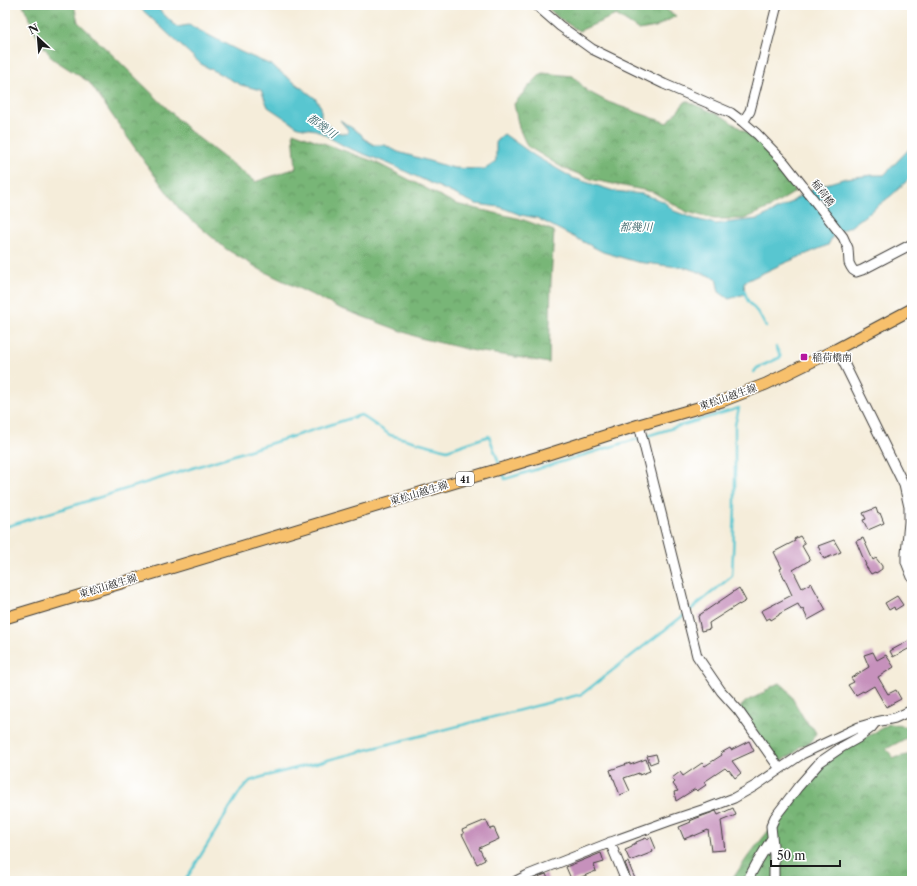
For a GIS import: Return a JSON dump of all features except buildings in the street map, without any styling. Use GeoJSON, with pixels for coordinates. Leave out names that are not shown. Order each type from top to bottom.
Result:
{"type":"FeatureCollection","features":[{"type":"Feature","properties":{"kind":"main road","name":"東松山越生線"},"geometry":{"type":"LineString","coordinates":[[5,618],[729,398],[766,384],[912,309]]}},
{"type":"Feature","properties":{"kind":"street","name":"稲荷橋"},"geometry":{"type":"LineString","coordinates":[[536,5],[560,26],[592,49],[664,84],[731,114],[743,122],[784,162],[844,237],[848,248],[849,263],[856,272],[912,244]]}},
{"type":"Feature","properties":{"kind":"street"},"geometry":{"type":"LineString","coordinates":[[743,122],[750,111],[777,5]]}},
{"type":"Feature","properties":{"kind":"street"},"geometry":{"type":"LineString","coordinates":[[836,349],[904,485],[909,508],[906,562],[912,577]]}},
{"type":"Feature","properties":{"kind":"street"},"geometry":{"type":"LineString","coordinates":[[639,425],[697,656],[721,691],[738,710],[780,768]]}},
{"type":"Feature","properties":{"kind":"street"},"geometry":{"type":"LineString","coordinates":[[516,881],[610,842],[734,798],[755,786],[802,754],[859,727],[895,718],[912,710]]}},
{"type":"Feature","properties":{"kind":"street"},"geometry":{"type":"LineString","coordinates":[[774,881],[774,855],[771,826],[775,817],[820,762],[872,728],[876,722]]}},
{"type":"Feature","properties":{"kind":"street"},"geometry":{"type":"LineString","coordinates":[[747,881],[772,838]]}},
{"type":"Feature","properties":{"kind":"street"},"geometry":{"type":"LineString","coordinates":[[610,842],[626,881]]}},
{"type":"Feature","properties":{"kind":"green space"},"geometry":{"type":"Polygon","coordinates":[[[23,5],[74,5],[78,22],[191,132],[255,182],[296,168],[293,132],[375,162],[456,204],[521,219],[554,231],[549,363],[475,351],[420,338],[337,307],[261,270],[226,249],[180,210],[89,82],[53,59],[40,42],[23,5]]]}},
{"type":"Feature","properties":{"kind":"green space"},"geometry":{"type":"Polygon","coordinates":[[[545,5],[659,5],[676,16],[656,27],[639,30],[616,15],[579,31],[557,17],[545,5]]]}},
{"type":"Feature","properties":{"kind":"green space"},"geometry":{"type":"Polygon","coordinates":[[[542,73],[573,76],[587,91],[608,102],[667,123],[686,101],[722,116],[758,140],[779,163],[795,192],[769,208],[744,219],[714,219],[687,212],[653,192],[594,180],[563,168],[527,146],[519,128],[514,104],[542,73]]]}},
{"type":"Feature","properties":{"kind":"green space"},"geometry":{"type":"Polygon","coordinates":[[[780,683],[787,689],[803,717],[816,733],[811,742],[799,747],[795,753],[780,761],[774,756],[740,708],[747,701],[780,683]]]}},
{"type":"Feature","properties":{"kind":"green space"},"geometry":{"type":"Polygon","coordinates":[[[889,724],[909,727],[912,731],[912,735],[886,749],[894,758],[912,754],[912,881],[731,881],[749,855],[822,764],[889,724]]]}},
{"type":"Feature","properties":{"kind":"water","name":"都幾川"},"geometry":{"type":"Polygon","coordinates":[[[137,5],[154,5],[177,27],[189,25],[241,52],[271,65],[315,98],[321,107],[321,119],[336,132],[347,134],[348,130],[340,120],[374,145],[385,145],[398,152],[454,168],[485,169],[493,164],[496,160],[496,143],[504,134],[535,156],[573,178],[614,191],[642,194],[663,201],[674,211],[695,219],[716,224],[758,219],[787,205],[819,186],[846,178],[884,175],[912,146],[912,176],[892,195],[850,227],[834,234],[828,245],[744,282],[745,294],[729,299],[719,292],[716,278],[687,268],[637,262],[603,252],[537,218],[521,215],[500,207],[476,204],[387,163],[346,147],[316,130],[298,127],[268,107],[261,90],[241,85],[201,64],[137,5]]]}},
{"type":"Feature","properties":{"kind":"waterway"},"geometry":{"type":"LineString","coordinates":[[744,290],[748,301],[759,314],[766,327]]}},
{"type":"Feature","properties":{"kind":"waterway"},"geometry":{"type":"LineString","coordinates":[[754,372],[757,368],[781,357],[776,347]]}},
{"type":"Feature","properties":{"kind":"waterway"},"geometry":{"type":"LineString","coordinates":[[502,471],[505,479],[739,408]]}},
{"type":"Feature","properties":{"kind":"waterway"},"geometry":{"type":"LineString","coordinates":[[688,612],[732,576],[735,507],[735,425],[739,408]]}},
{"type":"Feature","properties":{"kind":"waterway"},"geometry":{"type":"LineString","coordinates":[[5,527],[361,415],[390,435],[447,450],[489,436],[500,466]]}},
{"type":"Feature","properties":{"kind":"waterway"},"geometry":{"type":"LineString","coordinates":[[185,881],[239,793],[250,781],[582,694],[684,615]]}},
{"type":"Feature","properties":{"kind":"place","name":"稲荷橋南"},"geometry":{"type":"Point","coordinates":[804,357]}}]}
